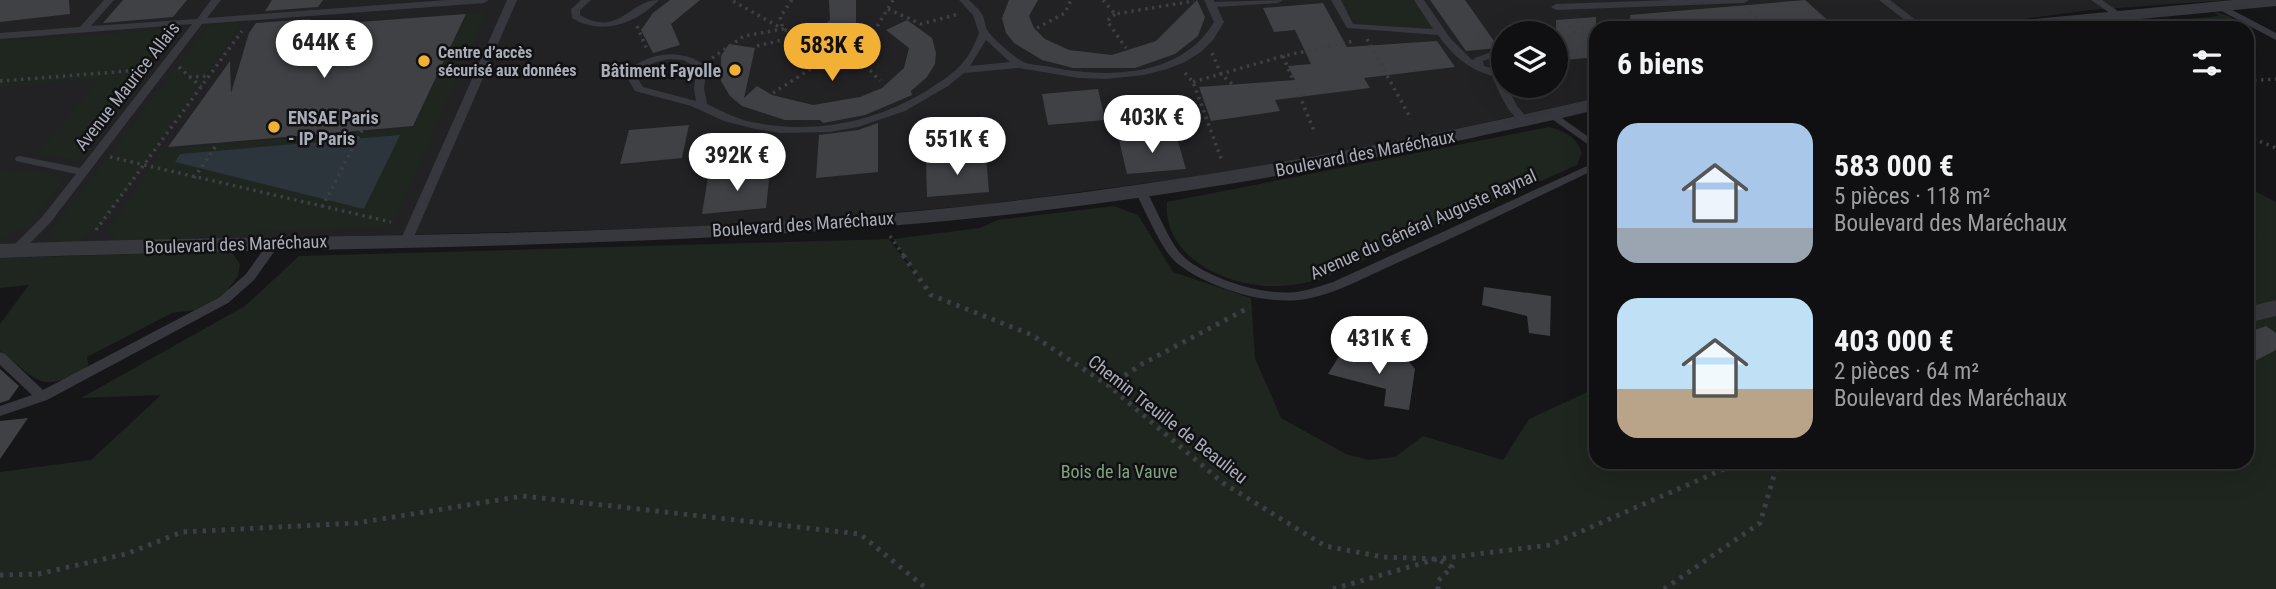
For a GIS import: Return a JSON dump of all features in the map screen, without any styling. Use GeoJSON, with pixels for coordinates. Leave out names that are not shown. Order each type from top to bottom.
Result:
{"type":"FeatureCollection","features":[{"type":"Feature","properties":{"kind":"street"},"geometry":{"type":"LineString","coordinates":[[2074,21],[2117,14],[2276,1]]}},
{"type":"Feature","properties":{"kind":"street","name":"Boulevard des Maréchaux"},"geometry":{"type":"LineString","coordinates":[[8,251],[648,234],[882,219],[1142,191],[1228,178],[1525,121],[1589,106]]}},
{"type":"Feature","properties":{"kind":"street"},"geometry":{"type":"LineString","coordinates":[[2254,313],[2276,308]]}},
{"type":"Feature","properties":{"kind":"lane"},"geometry":{"type":"LineString","coordinates":[[83,30],[109,0]]}},
{"type":"Feature","properties":{"kind":"lane","name":"Avenue Maurice Allais"},"geometry":{"type":"LineString","coordinates":[[8,251],[46,220],[216,0]]}},
{"type":"Feature","properties":{"kind":"lane"},"geometry":{"type":"LineString","coordinates":[[326,12],[333,0]]}},
{"type":"Feature","properties":{"kind":"lane"},"geometry":{"type":"LineString","coordinates":[[337,11],[344,0]]}},
{"type":"Feature","properties":{"kind":"lane"},"geometry":{"type":"LineString","coordinates":[[0,36],[484,0]]}},
{"type":"Feature","properties":{"kind":"lane"},"geometry":{"type":"LineString","coordinates":[[407,239],[512,0]]}},
{"type":"Feature","properties":{"kind":"lane"},"geometry":{"type":"LineString","coordinates":[[586,0],[576,9],[575,16],[585,24],[622,22],[637,15],[654,0]]}},
{"type":"Feature","properties":{"kind":"lane"},"geometry":{"type":"LineString","coordinates":[[964,0],[973,9],[984,33],[1019,65]]}},
{"type":"Feature","properties":{"kind":"lane"},"geometry":{"type":"LineString","coordinates":[[702,106],[699,88],[702,67],[691,58],[652,59],[636,68],[633,79],[639,89],[702,106],[728,119],[755,127],[824,130],[880,119],[902,110],[965,70],[1019,65],[1088,76],[1117,75],[1175,62],[1208,44],[1219,22],[1210,3],[1278,0]]}},
{"type":"Feature","properties":{"kind":"lane"},"geometry":{"type":"LineString","coordinates":[[1336,0],[1350,26],[1372,30],[1419,28],[1441,33]]}},
{"type":"Feature","properties":{"kind":"lane"},"geometry":{"type":"LineString","coordinates":[[1419,0],[1456,55],[1491,71]]}},
{"type":"Feature","properties":{"kind":"lane"},"geometry":{"type":"LineString","coordinates":[[1556,8],[1742,0]]}},
{"type":"Feature","properties":{"kind":"lane"},"geometry":{"type":"LineString","coordinates":[[1885,0],[1912,21]]}},
{"type":"Feature","properties":{"kind":"lane"},"geometry":{"type":"LineString","coordinates":[[2096,0],[2117,14]]}},
{"type":"Feature","properties":{"kind":"lane"},"geometry":{"type":"LineString","coordinates":[[2217,5],[2246,21]]}},
{"type":"Feature","properties":{"kind":"lane"},"geometry":{"type":"LineString","coordinates":[[2254,25],[2276,37]]}},
{"type":"Feature","properties":{"kind":"lane"},"geometry":{"type":"LineString","coordinates":[[965,70],[984,33]]}},
{"type":"Feature","properties":{"kind":"lane"},"geometry":{"type":"LineString","coordinates":[[1479,66],[1479,60],[1484,56],[1491,56]]}},
{"type":"Feature","properties":{"kind":"lane"},"geometry":{"type":"LineString","coordinates":[[1509,98],[1512,107],[1525,121]]}},
{"type":"Feature","properties":{"kind":"lane"},"geometry":{"type":"LineString","coordinates":[[1553,115],[1589,142]]}},
{"type":"Feature","properties":{"kind":"lane","name":"Avenue Maurice Allais"},"geometry":{"type":"LineString","coordinates":[[20,159],[82,172]]}},
{"type":"Feature","properties":{"kind":"lane","name":"Avenue du Général Auguste Raynal"},"geometry":{"type":"LineString","coordinates":[[1142,191],[1162,233],[1180,260],[1212,280],[1269,296],[1300,296],[1337,285],[1589,168]]}},
{"type":"Feature","properties":{"kind":"lane"},"geometry":{"type":"LineString","coordinates":[[0,411],[42,397],[224,300],[250,276],[275,242]]}},
{"type":"Feature","properties":{"kind":"lane"},"geometry":{"type":"LineString","coordinates":[[0,357],[42,397]]}},
{"type":"Feature","properties":{"kind":"path"},"geometry":{"type":"LineString","coordinates":[[732,0],[760,18],[806,38],[800,43],[803,46],[835,54]]}},
{"type":"Feature","properties":{"kind":"path"},"geometry":{"type":"LineString","coordinates":[[783,29],[780,17],[792,0]]}},
{"type":"Feature","properties":{"kind":"path"},"geometry":{"type":"LineString","coordinates":[[880,81],[866,66],[875,30],[893,0]]}},
{"type":"Feature","properties":{"kind":"path"},"geometry":{"type":"LineString","coordinates":[[1037,28],[1065,13],[1071,0]]}},
{"type":"Feature","properties":{"kind":"path"},"geometry":{"type":"LineString","coordinates":[[1103,0],[1115,14]]}},
{"type":"Feature","properties":{"kind":"path"},"geometry":{"type":"LineString","coordinates":[[1742,0],[1762,21]]}},
{"type":"Feature","properties":{"kind":"path"},"geometry":{"type":"LineString","coordinates":[[1126,48],[1107,21],[1115,14],[1178,2],[1210,3]]}},
{"type":"Feature","properties":{"kind":"path"},"geometry":{"type":"LineString","coordinates":[[1556,8],[1574,18],[1589,36]]}},
{"type":"Feature","properties":{"kind":"path"},"geometry":{"type":"LineString","coordinates":[[888,9],[921,24],[973,9]]}},
{"type":"Feature","properties":{"kind":"path"},"geometry":{"type":"LineString","coordinates":[[637,15],[642,43],[652,59]]}},
{"type":"Feature","properties":{"kind":"path"},"geometry":{"type":"LineString","coordinates":[[60,249],[100,228],[252,17]]}},
{"type":"Feature","properties":{"kind":"path"},"geometry":{"type":"LineString","coordinates":[[702,67],[733,40],[761,31],[783,29]]}},
{"type":"Feature","properties":{"kind":"path"},"geometry":{"type":"LineString","coordinates":[[773,93],[875,30]]}},
{"type":"Feature","properties":{"kind":"path"},"geometry":{"type":"LineString","coordinates":[[1228,178],[1193,82],[1283,56],[1356,41],[1372,30]]}},
{"type":"Feature","properties":{"kind":"path"},"geometry":{"type":"LineString","coordinates":[[1372,30],[1366,37],[1411,118]]}},
{"type":"Feature","properties":{"kind":"path"},"geometry":{"type":"LineString","coordinates":[[757,46],[791,40],[798,35]]}},
{"type":"Feature","properties":{"kind":"path"},"geometry":{"type":"LineString","coordinates":[[1208,44],[1221,74],[1232,84]]}},
{"type":"Feature","properties":{"kind":"path"},"geometry":{"type":"LineString","coordinates":[[1283,56],[1315,133]]}},
{"type":"Feature","properties":{"kind":"path"},"geometry":{"type":"LineString","coordinates":[[0,82],[178,67],[201,88]]}},
{"type":"Feature","properties":{"kind":"path"},"geometry":{"type":"LineString","coordinates":[[189,77],[209,76]]}},
{"type":"Feature","properties":{"kind":"path"},"geometry":{"type":"LineString","coordinates":[[2254,81],[2276,79]]}},
{"type":"Feature","properties":{"kind":"path"},"geometry":{"type":"LineString","coordinates":[[322,207],[362,130]]}},
{"type":"Feature","properties":{"kind":"path"},"geometry":{"type":"LineString","coordinates":[[2254,139],[2276,148]]}},
{"type":"Feature","properties":{"kind":"path"},"geometry":{"type":"LineString","coordinates":[[194,178],[218,142]]}},
{"type":"Feature","properties":{"kind":"path"},"geometry":{"type":"LineString","coordinates":[[94,158],[111,158],[390,222],[417,219]]}},
{"type":"Feature","properties":{"kind":"path","name":"Chemin Treuille de Beaulieu"},"geometry":{"type":"LineString","coordinates":[[882,219],[903,258],[931,295],[1032,335],[1109,386],[1223,483],[1325,546],[1382,557],[1437,559]]}},
{"type":"Feature","properties":{"kind":"path"},"geometry":{"type":"LineString","coordinates":[[1109,386],[1142,364],[1269,296]]}},
{"type":"Feature","properties":{"kind":"path"},"geometry":{"type":"LineString","coordinates":[[1333,589],[1437,559],[1550,545],[1724,469]]}},
{"type":"Feature","properties":{"kind":"path"},"geometry":{"type":"LineString","coordinates":[[1664,589],[1760,523],[1776,469]]}},
{"type":"Feature","properties":{"kind":"path"},"geometry":{"type":"LineString","coordinates":[[0,575],[38,574],[125,554],[182,532],[357,523],[523,496],[860,534],[927,589]]}},
{"type":"Feature","properties":{"kind":"path"},"geometry":{"type":"LineString","coordinates":[[1437,559],[1452,567],[1438,581],[1438,589]]}},
{"type":"Feature","properties":{"kind":"shaded area"},"geometry":{"type":"Polygon","coordinates":[[[0,0],[2229,0],[2091,10],[2008,21],[1589,21],[1589,100],[1376,147],[1239,171],[980,205],[807,220],[670,228],[0,245],[0,0]]]}},
{"type":"Feature","properties":{"kind":"shaded area"},"geometry":{"type":"Polygon","coordinates":[[[400,135],[364,209],[175,162],[180,154],[400,135]]]}},
{"type":"Feature","properties":{"kind":"green space"},"geometry":{"type":"Polygon","coordinates":[[[1343,0],[1415,0],[1436,30],[1422,26],[1384,27],[1362,23],[1351,16],[1341,3],[1343,0]]]}},
{"type":"Feature","properties":{"kind":"green space"},"geometry":{"type":"Polygon","coordinates":[[[2213,11],[2238,21],[2168,21],[2219,16],[2213,11]]]}},
{"type":"Feature","properties":{"kind":"green space"},"geometry":{"type":"Polygon","coordinates":[[[486,12],[395,220],[381,228],[258,231],[253,236],[117,241],[107,231],[163,149],[413,128],[468,13],[486,12]]]}},
{"type":"Feature","properties":{"kind":"green space"},"geometry":{"type":"Polygon","coordinates":[[[242,22],[100,228],[60,249],[51,231],[209,25],[242,22]]]}},
{"type":"Feature","properties":{"kind":"green space"},"geometry":{"type":"Polygon","coordinates":[[[171,29],[177,35],[79,160],[37,155],[100,78],[0,87],[0,41],[171,29]]]}},
{"type":"Feature","properties":{"kind":"green space"},"geometry":{"type":"Polygon","coordinates":[[[1549,127],[1565,133],[1577,142],[1582,153],[1577,165],[1319,280],[1286,286],[1262,286],[1222,276],[1188,254],[1176,240],[1168,222],[1167,202],[1549,127]]]}},
{"type":"Feature","properties":{"kind":"green space"},"geometry":{"type":"Polygon","coordinates":[[[35,170],[49,173],[62,182],[30,224],[0,239],[0,171],[35,170]]]}},
{"type":"Feature","properties":{"kind":"green space","name":"Bois de la Vauve"},"geometry":{"type":"Polygon","coordinates":[[[2254,191],[2276,202],[2276,589],[0,589],[0,472],[91,460],[161,395],[81,398],[245,306],[299,256],[889,239],[923,285],[893,239],[980,228],[998,220],[1114,206],[1138,215],[1173,272],[1251,298],[1255,358],[1281,418],[1346,454],[1369,460],[1395,457],[1423,436],[1503,460],[1529,419],[1589,391],[1589,469],[2254,469],[2254,240],[2257,239],[2254,237],[2254,191]]]}},
{"type":"Feature","properties":{"kind":"green space"},"geometry":{"type":"Polygon","coordinates":[[[231,251],[240,264],[238,276],[224,295],[195,310],[172,313],[87,357],[89,368],[72,376],[49,382],[41,381],[0,351],[0,324],[29,285],[0,288],[0,258],[231,251]]]}},
{"type":"Feature","properties":{"kind":"building"},"geometry":{"type":"Polygon","coordinates":[[[0,0],[69,0],[70,14],[0,22],[0,0]]]}},
{"type":"Feature","properties":{"kind":"building"},"geometry":{"type":"Polygon","coordinates":[[[123,0],[187,0],[173,17],[103,23],[123,0]]]}},
{"type":"Feature","properties":{"kind":"building"},"geometry":{"type":"Polygon","coordinates":[[[272,0],[323,0],[318,7],[265,11],[272,0]]]}},
{"type":"Feature","properties":{"kind":"building"},"geometry":{"type":"Polygon","coordinates":[[[670,0],[700,0],[671,24],[680,45],[653,53],[641,30],[653,13],[670,0]]]}},
{"type":"Feature","properties":{"kind":"building"},"geometry":{"type":"Polygon","coordinates":[[[829,0],[856,0],[856,22],[845,37],[828,50],[804,44],[830,20],[829,0]]]}},
{"type":"Feature","properties":{"kind":"building"},"geometry":{"type":"Polygon","coordinates":[[[1009,0],[1038,0],[1029,16],[1034,28],[1045,39],[1069,50],[1112,55],[1156,41],[1197,0],[1205,17],[1198,36],[1175,54],[1135,68],[1073,68],[1042,60],[1014,43],[1006,33],[1002,18],[1009,0]]]}},
{"type":"Feature","properties":{"kind":"building"},"geometry":{"type":"Polygon","coordinates":[[[1430,0],[1465,0],[1491,37],[1491,49],[1466,51],[1430,0]]]}},
{"type":"Feature","properties":{"kind":"building"},"geometry":{"type":"Polygon","coordinates":[[[1805,0],[1829,21],[1630,21],[1630,15],[1805,0]]]}},
{"type":"Feature","properties":{"kind":"building"},"geometry":{"type":"Polygon","coordinates":[[[1323,3],[1347,47],[1437,41],[1455,67],[1364,78],[1370,88],[1275,100],[1280,111],[1211,121],[1199,87],[1295,80],[1288,66],[1311,64],[1295,30],[1274,32],[1263,8],[1323,3]]]}},
{"type":"Feature","properties":{"kind":"building"},"geometry":{"type":"Polygon","coordinates":[[[466,14],[413,126],[168,147],[230,61],[231,93],[249,33],[256,23],[311,19],[306,26],[466,14]]]}},
{"type":"Feature","properties":{"kind":"building"},"geometry":{"type":"Polygon","coordinates":[[[1596,17],[1596,21],[1589,21],[1589,58],[1568,60],[1568,21],[1556,21],[1596,17]]]}},
{"type":"Feature","properties":{"kind":"building","name":"Bâtiment Fayolle"},"geometry":{"type":"Polygon","coordinates":[[[907,20],[932,38],[936,53],[935,64],[927,77],[911,91],[912,95],[865,115],[823,123],[820,120],[785,120],[742,106],[730,96],[721,81],[721,56],[729,44],[755,48],[744,98],[757,86],[772,95],[813,105],[860,97],[882,88],[904,68],[909,48],[886,30],[907,20]]]}},
{"type":"Feature","properties":{"kind":"building"},"geometry":{"type":"Polygon","coordinates":[[[1098,89],[1105,120],[1048,125],[1042,94],[1098,89]]]}},
{"type":"Feature","properties":{"kind":"building"},"geometry":{"type":"Polygon","coordinates":[[[878,123],[878,172],[816,178],[819,135],[858,130],[878,123]]]}},
{"type":"Feature","properties":{"kind":"building"},"geometry":{"type":"Polygon","coordinates":[[[689,125],[682,158],[620,164],[629,130],[689,125]]]}},
{"type":"Feature","properties":{"kind":"building"},"geometry":{"type":"Polygon","coordinates":[[[1176,135],[1186,169],[1127,174],[1119,140],[1176,135]]]}},
{"type":"Feature","properties":{"kind":"building"},"geometry":{"type":"Polygon","coordinates":[[[986,156],[989,192],[927,197],[926,162],[986,156]]]}},
{"type":"Feature","properties":{"kind":"building"},"geometry":{"type":"Polygon","coordinates":[[[770,171],[766,208],[702,214],[708,177],[770,171]]]}},
{"type":"Feature","properties":{"kind":"building"},"geometry":{"type":"Polygon","coordinates":[[[1484,287],[1551,296],[1550,336],[1529,333],[1527,316],[1482,305],[1484,287]]]}},
{"type":"Feature","properties":{"kind":"building"},"geometry":{"type":"Polygon","coordinates":[[[2266,326],[2276,333],[2276,350],[2254,361],[2254,330],[2266,326]]]}},
{"type":"Feature","properties":{"kind":"building"},"geometry":{"type":"Polygon","coordinates":[[[1341,353],[1391,360],[1405,357],[1415,369],[1409,410],[1384,406],[1386,389],[1328,374],[1341,353]]]}},
{"type":"Feature","properties":{"kind":"building"},"geometry":{"type":"Polygon","coordinates":[[[0,369],[19,386],[9,400],[0,403],[0,369]]]}},
{"type":"Feature","properties":{"kind":"building"},"geometry":{"type":"Polygon","coordinates":[[[28,418],[0,459],[0,421],[28,418]]]}},
{"type":"Feature","properties":{"kind":"place","name":"Centre d’accès sécurisé aux données"},"geometry":{"type":"Point","coordinates":[424,61]}},
{"type":"Feature","properties":{"kind":"place","name":"Bâtiment Fayolle"},"geometry":{"type":"Point","coordinates":[735,70]}},
{"type":"Feature","properties":{"kind":"place","name":"ENSAE Paris - IP Paris"},"geometry":{"type":"Point","coordinates":[274,127]}}]}
